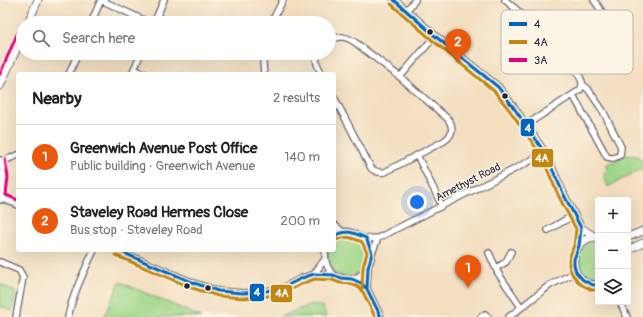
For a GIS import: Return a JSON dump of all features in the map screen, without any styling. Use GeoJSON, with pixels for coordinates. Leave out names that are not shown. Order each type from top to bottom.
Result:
{"type":"FeatureCollection","features":[{"type":"Feature","properties":{"kind":"street"},"geometry":{"type":"LineString","coordinates":[[31,16],[38,0]]}},
{"type":"Feature","properties":{"kind":"street"},"geometry":{"type":"LineString","coordinates":[[94,16],[101,0],[135,16]]}},
{"type":"Feature","properties":{"kind":"street"},"geometry":{"type":"LineString","coordinates":[[157,16],[164,0]]}},
{"type":"Feature","properties":{"kind":"street"},"geometry":{"type":"LineString","coordinates":[[275,16],[283,0]]}},
{"type":"Feature","properties":{"kind":"street"},"geometry":{"type":"LineString","coordinates":[[394,0],[434,36],[498,87],[545,153],[581,228],[595,236]]}},
{"type":"Feature","properties":{"kind":"street"},"geometry":{"type":"LineString","coordinates":[[406,11],[415,0]]}},
{"type":"Feature","properties":{"kind":"street"},"geometry":{"type":"LineString","coordinates":[[505,0],[517,10]]}},
{"type":"Feature","properties":{"kind":"street"},"geometry":{"type":"LineString","coordinates":[[594,0],[601,10]]}},
{"type":"Feature","properties":{"kind":"street"},"geometry":{"type":"LineString","coordinates":[[336,38],[341,36],[349,38],[400,77],[448,119],[452,126],[452,130],[448,138],[382,173],[374,171],[371,168],[336,102]]}},
{"type":"Feature","properties":{"kind":"street"},"geometry":{"type":"LineString","coordinates":[[400,77],[434,36]]}},
{"type":"Feature","properties":{"kind":"street"},"geometry":{"type":"LineString","coordinates":[[0,83],[16,49]]}},
{"type":"Feature","properties":{"kind":"street"},"geometry":{"type":"LineString","coordinates":[[70,72],[75,60]]}},
{"type":"Feature","properties":{"kind":"street"},"geometry":{"type":"LineString","coordinates":[[133,72],[138,60]]}},
{"type":"Feature","properties":{"kind":"street"},"geometry":{"type":"LineString","coordinates":[[263,60],[264,72]]}},
{"type":"Feature","properties":{"kind":"street"},"geometry":{"type":"LineString","coordinates":[[317,60],[321,72]]}},
{"type":"Feature","properties":{"kind":"street"},"geometry":{"type":"LineString","coordinates":[[573,95],[607,157],[614,158],[620,155],[621,147],[603,111],[588,89],[583,85],[578,74]]}},
{"type":"Feature","properties":{"kind":"street"},"geometry":{"type":"LineString","coordinates":[[526,126],[580,90],[583,85]]}},
{"type":"Feature","properties":{"kind":"street","name":"Amethyst Road"},"geometry":{"type":"LineString","coordinates":[[343,232],[350,232],[366,238],[378,238],[545,153]]}},
{"type":"Feature","properties":{"kind":"street"},"geometry":{"type":"LineString","coordinates":[[417,155],[442,206]]}},
{"type":"Feature","properties":{"kind":"street"},"geometry":{"type":"LineString","coordinates":[[16,156],[0,161],[3,177],[1,199],[16,204]]}},
{"type":"Feature","properties":{"kind":"street"},"geometry":{"type":"LineString","coordinates":[[548,230],[574,215]]}},
{"type":"Feature","properties":{"kind":"street"},"geometry":{"type":"LineString","coordinates":[[336,227],[343,232],[336,235]]}},
{"type":"Feature","properties":{"kind":"street"},"geometry":{"type":"LineString","coordinates":[[581,228],[579,246],[574,258],[574,265],[576,272],[583,280],[595,285]]}},
{"type":"Feature","properties":{"kind":"street"},"geometry":{"type":"LineString","coordinates":[[631,237],[643,231]]}},
{"type":"Feature","properties":{"kind":"street"},"geometry":{"type":"LineString","coordinates":[[366,238],[372,253]]}},
{"type":"Feature","properties":{"kind":"street"},"geometry":{"type":"LineString","coordinates":[[367,288],[368,268],[378,238]]}},
{"type":"Feature","properties":{"kind":"street"},"geometry":{"type":"LineString","coordinates":[[579,246],[586,240],[595,238]]}},
{"type":"Feature","properties":{"kind":"street"},"geometry":{"type":"LineString","coordinates":[[631,249],[643,243]]}},
{"type":"Feature","properties":{"kind":"street"},"geometry":{"type":"LineString","coordinates":[[68,317],[75,292],[93,252]]}},
{"type":"Feature","properties":{"kind":"street"},"geometry":{"type":"LineString","coordinates":[[130,252],[194,283],[218,291],[243,293],[261,292],[282,288],[314,274],[333,275],[341,278],[352,279],[361,283],[367,288],[380,317]]}},
{"type":"Feature","properties":{"kind":"street"},"geometry":{"type":"LineString","coordinates":[[325,252],[325,259],[328,268],[333,275]]}},
{"type":"Feature","properties":{"kind":"street"},"geometry":{"type":"LineString","coordinates":[[496,268],[506,262],[511,252]]}},
{"type":"Feature","properties":{"kind":"street"},"geometry":{"type":"LineString","coordinates":[[489,253],[498,273],[521,307]]}},
{"type":"Feature","properties":{"kind":"street"},"geometry":{"type":"LineString","coordinates":[[314,274],[325,259]]}},
{"type":"Feature","properties":{"kind":"street"},"geometry":{"type":"LineString","coordinates":[[0,262],[19,270],[23,277],[16,317]]}},
{"type":"Feature","properties":{"kind":"street"},"geometry":{"type":"LineString","coordinates":[[352,279],[359,276],[368,268]]}},
{"type":"Feature","properties":{"kind":"street"},"geometry":{"type":"LineString","coordinates":[[509,317],[550,285],[576,272]]}},
{"type":"Feature","properties":{"kind":"street"},"geometry":{"type":"LineString","coordinates":[[621,305],[627,317]]}},
{"type":"Feature","properties":{"kind":"street"},"geometry":{"type":"LineString","coordinates":[[481,317],[485,314],[488,317]]}},
{"type":"Feature","properties":{"kind":"green space"},"geometry":{"type":"Polygon","coordinates":[[[626,155],[637,156],[643,162],[643,168],[608,187],[604,175],[608,168],[606,165],[626,155]]]}},
{"type":"Feature","properties":{"kind":"green space"},"geometry":{"type":"Polygon","coordinates":[[[344,236],[352,238],[359,241],[363,245],[367,259],[360,271],[354,275],[340,275],[330,266],[327,253],[336,252],[336,240],[344,236]]]}},
{"type":"Feature","properties":{"kind":"green space"},"geometry":{"type":"Polygon","coordinates":[[[595,241],[595,281],[585,277],[579,271],[577,266],[580,251],[589,243],[595,241]]]}},
{"type":"Feature","properties":{"kind":"green space"},"geometry":{"type":"Polygon","coordinates":[[[120,282],[201,317],[104,317],[120,282]]]}},
{"type":"Feature","properties":{"kind":"green space"},"geometry":{"type":"Polygon","coordinates":[[[0,284],[16,292],[12,311],[0,306],[0,284]]]}},
{"type":"Feature","properties":{"kind":"green space"},"geometry":{"type":"Polygon","coordinates":[[[312,304],[323,307],[326,317],[280,317],[312,304]]]}},
{"type":"Feature","properties":{"kind":"transit line","name":"4"},"geometry":{"type":"LineString","coordinates":[[394,0],[435,36],[498,87],[514,108],[545,153],[581,228],[579,246],[574,259],[576,272],[583,280],[595,285]]}},
{"type":"Feature","properties":{"kind":"transit line","name":"4A"},"geometry":{"type":"LineString","coordinates":[[391,4],[494,91],[510,111],[541,155],[559,197],[576,229],[574,245],[569,259],[569,266],[572,274],[580,284],[595,290]]}},
{"type":"Feature","properties":{"kind":"transit line","name":"3A"},"geometry":{"type":"LineString","coordinates":[[0,74],[16,37]]}},
{"type":"Feature","properties":{"kind":"transit line","name":"3A"},"geometry":{"type":"LineString","coordinates":[[5,159],[8,177],[6,195],[16,199]]}},
{"type":"Feature","properties":{"kind":"transit line","name":"4"},"geometry":{"type":"LineString","coordinates":[[336,235],[347,232],[366,238],[372,253],[368,268],[367,289]]}},
{"type":"Feature","properties":{"kind":"transit line","name":"4A"},"geometry":{"type":"LineString","coordinates":[[336,240],[346,237],[362,242],[367,253],[363,267],[362,289]]}},
{"type":"Feature","properties":{"kind":"transit line","name":"4"},"geometry":{"type":"LineString","coordinates":[[122,252],[194,283],[218,291],[243,293],[261,292],[282,288],[314,274],[333,275],[341,278],[352,279],[361,283],[367,289],[381,317]]}},
{"type":"Feature","properties":{"kind":"transit line","name":"4A"},"geometry":{"type":"LineString","coordinates":[[115,255],[192,288],[218,296],[243,298],[262,297],[284,293],[315,279],[332,280],[340,283],[351,284],[358,287],[363,292],[375,317]]}},
{"type":"Feature","properties":{"kind":"place","name":"Staveley Road Hermes Close"},"geometry":{"type":"Point","coordinates":[458,62]}},
{"type":"Feature","properties":{"kind":"place","name":"Greenwich Avenue Post Office"},"geometry":{"type":"Point","coordinates":[468,288]}}]}
